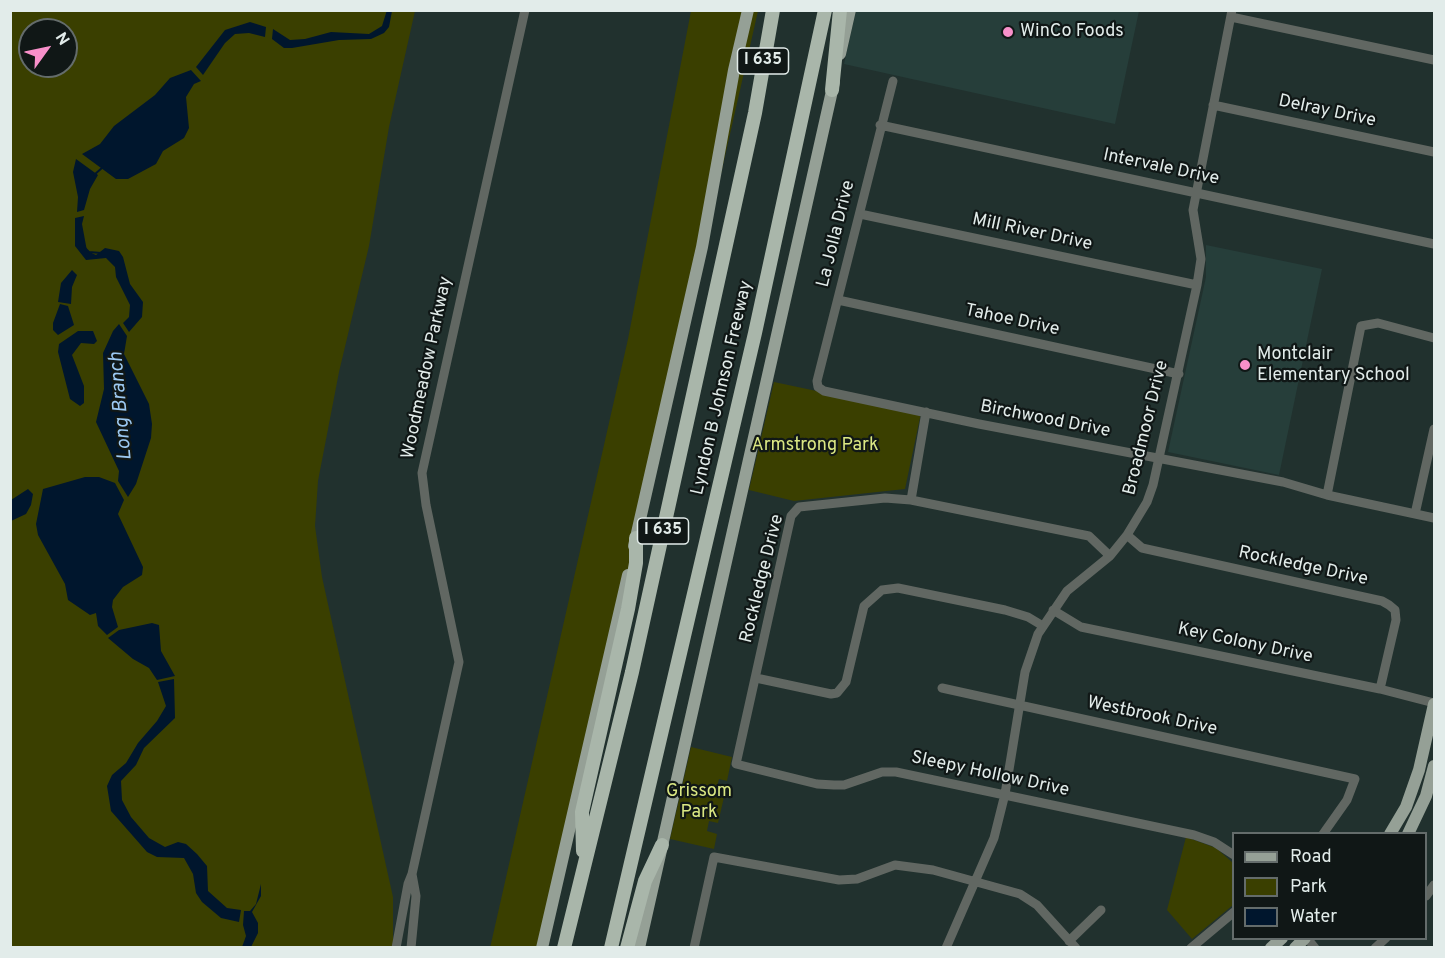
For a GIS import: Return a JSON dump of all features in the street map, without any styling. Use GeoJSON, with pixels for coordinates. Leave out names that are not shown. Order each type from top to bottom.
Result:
{"type":"FeatureCollection","features":[{"type":"Feature","properties":{"kind":"highway","name":"Lyndon B Johnson Freeway"},"geometry":{"type":"LineString","coordinates":[[564,948],[632,672],[752,124],[773,10]]}},
{"type":"Feature","properties":{"kind":"highway","name":"Lyndon B Johnson Freeway"},"geometry":{"type":"LineString","coordinates":[[611,948],[748,364],[825,10]]}},
{"type":"Feature","properties":{"kind":"highway"},"geometry":{"type":"LineString","coordinates":[[832,90],[840,10]]}},
{"type":"Feature","properties":{"kind":"highway"},"geometry":{"type":"LineString","coordinates":[[584,868],[582,812],[628,609],[636,563],[636,538]]}},
{"type":"Feature","properties":{"kind":"highway"},"geometry":{"type":"LineString","coordinates":[[627,948],[645,881],[662,845]]}},
{"type":"Feature","properties":{"kind":"main road"},"geometry":{"type":"LineString","coordinates":[[542,948],[698,268],[734,70],[748,10]]}},
{"type":"Feature","properties":{"kind":"main road"},"geometry":{"type":"LineString","coordinates":[[639,948],[850,10]]}},
{"type":"Feature","properties":{"kind":"main road"},"geometry":{"type":"LineString","coordinates":[[1391,832],[1406,807],[1419,771],[1434,703]]}},
{"type":"Feature","properties":{"kind":"main road"},"geometry":{"type":"LineString","coordinates":[[1409,832],[1426,796],[1434,766]]}},
{"type":"Feature","properties":{"kind":"street","name":"Woodmeadow Parkway"},"geometry":{"type":"LineString","coordinates":[[396,948],[408,884],[459,662],[426,505],[422,473],[525,10]]}},
{"type":"Feature","properties":{"kind":"street"},"geometry":{"type":"LineString","coordinates":[[1231,14],[1434,60]]}},
{"type":"Feature","properties":{"kind":"street","name":"Broadmoor Drive"},"geometry":{"type":"LineString","coordinates":[[946,948],[994,838],[1005,794],[1028,660],[1043,626],[1067,591],[1110,556],[1127,535],[1147,502],[1179,374],[1202,259],[1201,245],[1193,220],[1196,192],[1231,14]]}},
{"type":"Feature","properties":{"kind":"street","name":"La Jolla Drive"},"geometry":{"type":"LineString","coordinates":[[824,391],[818,387],[817,381],[893,81]]}},
{"type":"Feature","properties":{"kind":"street","name":"Delray Drive"},"geometry":{"type":"LineString","coordinates":[[1213,105],[1434,152]]}},
{"type":"Feature","properties":{"kind":"street","name":"Intervale Drive"},"geometry":{"type":"LineString","coordinates":[[880,125],[1434,244]]}},
{"type":"Feature","properties":{"kind":"street","name":"Mill River Drive"},"geometry":{"type":"LineString","coordinates":[[860,214],[1197,285]]}},
{"type":"Feature","properties":{"kind":"street","name":"Tahoe Drive"},"geometry":{"type":"LineString","coordinates":[[837,300],[1179,374]]}},
{"type":"Feature","properties":{"kind":"street"},"geometry":{"type":"LineString","coordinates":[[1327,495],[1362,326],[1378,323],[1434,338]]}},
{"type":"Feature","properties":{"kind":"street","name":"Birchwood Drive"},"geometry":{"type":"LineString","coordinates":[[824,391],[1283,482],[1327,495],[1434,518]]}},
{"type":"Feature","properties":{"kind":"street"},"geometry":{"type":"LineString","coordinates":[[911,500],[927,412]]}},
{"type":"Feature","properties":{"kind":"street"},"geometry":{"type":"LineString","coordinates":[[1415,514],[1434,429]]}},
{"type":"Feature","properties":{"kind":"street","name":"Rockledge Drive"},"geometry":{"type":"LineString","coordinates":[[736,764],[791,516],[798,507],[885,498],[911,500],[1089,536],[1110,556]]}},
{"type":"Feature","properties":{"kind":"street","name":"Rockledge Drive"},"geometry":{"type":"LineString","coordinates":[[1127,535],[1142,548],[1382,601],[1395,610],[1396,620],[1380,689]]}},
{"type":"Feature","properties":{"kind":"street"},"geometry":{"type":"LineString","coordinates":[[756,678],[831,694],[837,693],[846,682],[864,606],[882,590],[898,588],[1005,610],[1028,617],[1043,626]]}},
{"type":"Feature","properties":{"kind":"street","name":"Key Colony Drive"},"geometry":{"type":"LineString","coordinates":[[1053,610],[1081,627],[1380,689],[1434,703]]}},
{"type":"Feature","properties":{"kind":"street","name":"Westbrook Drive"},"geometry":{"type":"LineString","coordinates":[[942,688],[1355,779],[1347,800],[1324,832]]}},
{"type":"Feature","properties":{"kind":"street","name":"Sleepy Hollow Drive"},"geometry":{"type":"LineString","coordinates":[[736,764],[817,784],[844,786],[882,772],[896,772],[1194,835],[1214,842],[1232,854]]}},
{"type":"Feature","properties":{"kind":"street"},"geometry":{"type":"LineString","coordinates":[[694,948],[714,857],[839,880],[857,879],[896,865],[975,881],[1027,897],[1072,944],[1101,910]]}},
{"type":"Feature","properties":{"kind":"street","name":"Woodmeadow Parkway"},"geometry":{"type":"LineString","coordinates":[[411,948],[416,896],[412,874]]}},
{"type":"Feature","properties":{"kind":"street"},"geometry":{"type":"LineString","coordinates":[[1191,948],[1232,913]]}},
{"type":"Feature","properties":{"kind":"shaded area"},"geometry":{"type":"Polygon","coordinates":[[[856,11],[1139,11],[1115,124],[844,64],[856,11]]]}},
{"type":"Feature","properties":{"kind":"shaded area","name":"Montclair Elementary School"},"geometry":{"type":"Polygon","coordinates":[[[1206,245],[1322,269],[1279,475],[1168,452],[1206,277],[1206,245]]]}},
{"type":"Feature","properties":{"kind":"green space"},"geometry":{"type":"Polygon","coordinates":[[[11,11],[415,11],[389,127],[369,246],[339,372],[318,481],[315,526],[322,577],[393,897],[393,947],[11,947],[11,11]]]}},
{"type":"Feature","properties":{"kind":"green space"},"geometry":{"type":"Polygon","coordinates":[[[691,11],[758,11],[545,947],[490,948],[628,339],[691,11]]]}},
{"type":"Feature","properties":{"kind":"green space","name":"Armstrong Park"},"geometry":{"type":"Polygon","coordinates":[[[774,382],[921,413],[905,489],[794,501],[749,490],[774,382]]]}},
{"type":"Feature","properties":{"kind":"green space","name":"Grissom Park"},"geometry":{"type":"Polygon","coordinates":[[[691,747],[732,757],[727,781],[719,779],[716,790],[725,793],[718,823],[709,821],[707,831],[717,834],[714,849],[670,839],[691,747]]]}},
{"type":"Feature","properties":{"kind":"green space"},"geometry":{"type":"Polygon","coordinates":[[[1186,837],[1216,848],[1232,862],[1232,906],[1192,939],[1167,910],[1186,837]]]}},
{"type":"Feature","properties":{"kind":"water"},"geometry":{"type":"Polygon","coordinates":[[[387,10],[392,11],[389,27],[384,33],[371,39],[339,40],[284,48],[272,39],[273,29],[290,40],[305,39],[331,32],[369,34],[382,26],[387,10]]]}},
{"type":"Feature","properties":{"kind":"water"},"geometry":{"type":"Polygon","coordinates":[[[250,22],[266,27],[265,37],[249,33],[235,34],[225,43],[203,75],[196,67],[225,30],[250,22]]]}},
{"type":"Feature","properties":{"kind":"water"},"geometry":{"type":"Polygon","coordinates":[[[191,70],[201,81],[194,84],[186,97],[189,128],[184,138],[163,151],[156,164],[128,179],[116,179],[82,154],[100,144],[114,126],[155,95],[170,78],[191,70]]]}},
{"type":"Feature","properties":{"kind":"water"},"geometry":{"type":"Polygon","coordinates":[[[76,159],[98,175],[90,189],[84,210],[77,212],[78,197],[73,172],[76,159]]]}},
{"type":"Feature","properties":{"kind":"water"},"geometry":{"type":"Polygon","coordinates":[[[84,216],[82,224],[87,251],[96,255],[105,248],[119,251],[123,257],[130,284],[143,302],[142,317],[129,332],[123,323],[129,317],[130,305],[116,277],[115,267],[106,258],[86,260],[75,246],[75,218],[84,216]]]}},
{"type":"Feature","properties":{"kind":"water"},"geometry":{"type":"Polygon","coordinates":[[[72,270],[77,275],[72,287],[71,304],[58,302],[61,283],[72,270]]]}},
{"type":"Feature","properties":{"kind":"water"},"geometry":{"type":"Polygon","coordinates":[[[60,304],[68,306],[74,325],[58,335],[53,330],[53,323],[60,304]]]}},
{"type":"Feature","properties":{"kind":"water"},"geometry":{"type":"Polygon","coordinates":[[[119,324],[127,336],[124,354],[149,404],[152,424],[151,438],[136,484],[128,497],[118,481],[119,471],[96,422],[104,389],[103,353],[113,331],[119,324]]]}},
{"type":"Feature","properties":{"kind":"water"},"geometry":{"type":"Polygon","coordinates":[[[78,331],[93,331],[97,341],[94,344],[81,343],[72,355],[84,386],[84,403],[80,406],[70,399],[58,352],[59,344],[78,331]]]}},
{"type":"Feature","properties":{"kind":"water"},"geometry":{"type":"Polygon","coordinates":[[[85,477],[99,477],[115,483],[124,500],[118,514],[143,567],[142,575],[123,587],[113,600],[112,607],[118,627],[107,635],[98,626],[96,613],[90,615],[68,600],[65,584],[38,535],[36,524],[43,489],[85,477]]]}},
{"type":"Feature","properties":{"kind":"water"},"geometry":{"type":"Polygon","coordinates":[[[28,489],[33,494],[31,505],[26,514],[11,521],[11,500],[28,489]]]}},
{"type":"Feature","properties":{"kind":"water"},"geometry":{"type":"Polygon","coordinates":[[[152,623],[159,625],[161,651],[175,676],[157,680],[149,668],[133,659],[108,638],[119,630],[152,623]]]}},
{"type":"Feature","properties":{"kind":"water"},"geometry":{"type":"Polygon","coordinates":[[[174,679],[175,718],[144,748],[136,765],[121,781],[122,800],[131,817],[149,838],[165,847],[178,842],[186,844],[197,854],[207,866],[208,891],[227,908],[241,910],[239,922],[221,918],[202,902],[196,893],[193,874],[184,858],[157,857],[147,852],[111,811],[107,786],[112,775],[126,763],[166,706],[158,682],[174,679]]]}},
{"type":"Feature","properties":{"kind":"water"},"geometry":{"type":"Polygon","coordinates":[[[261,884],[261,896],[252,912],[258,923],[258,933],[251,947],[242,947],[246,936],[243,925],[244,911],[250,911],[256,904],[261,884]]]}},
{"type":"Feature","properties":{"kind":"waterway","name":"Long Branch"},"geometry":{"type":"LineString","coordinates":[[94,175],[103,167]]}},
{"type":"Feature","properties":{"kind":"waterway","name":"Long Branch"},"geometry":{"type":"LineString","coordinates":[[85,248],[89,252],[101,253]]}},
{"type":"Feature","properties":{"kind":"place","name":"WinCo Foods"},"geometry":{"type":"Point","coordinates":[1008,32]}},
{"type":"Feature","properties":{"kind":"place","name":"Montclair Elementary School"},"geometry":{"type":"Point","coordinates":[1245,365]}}]}
